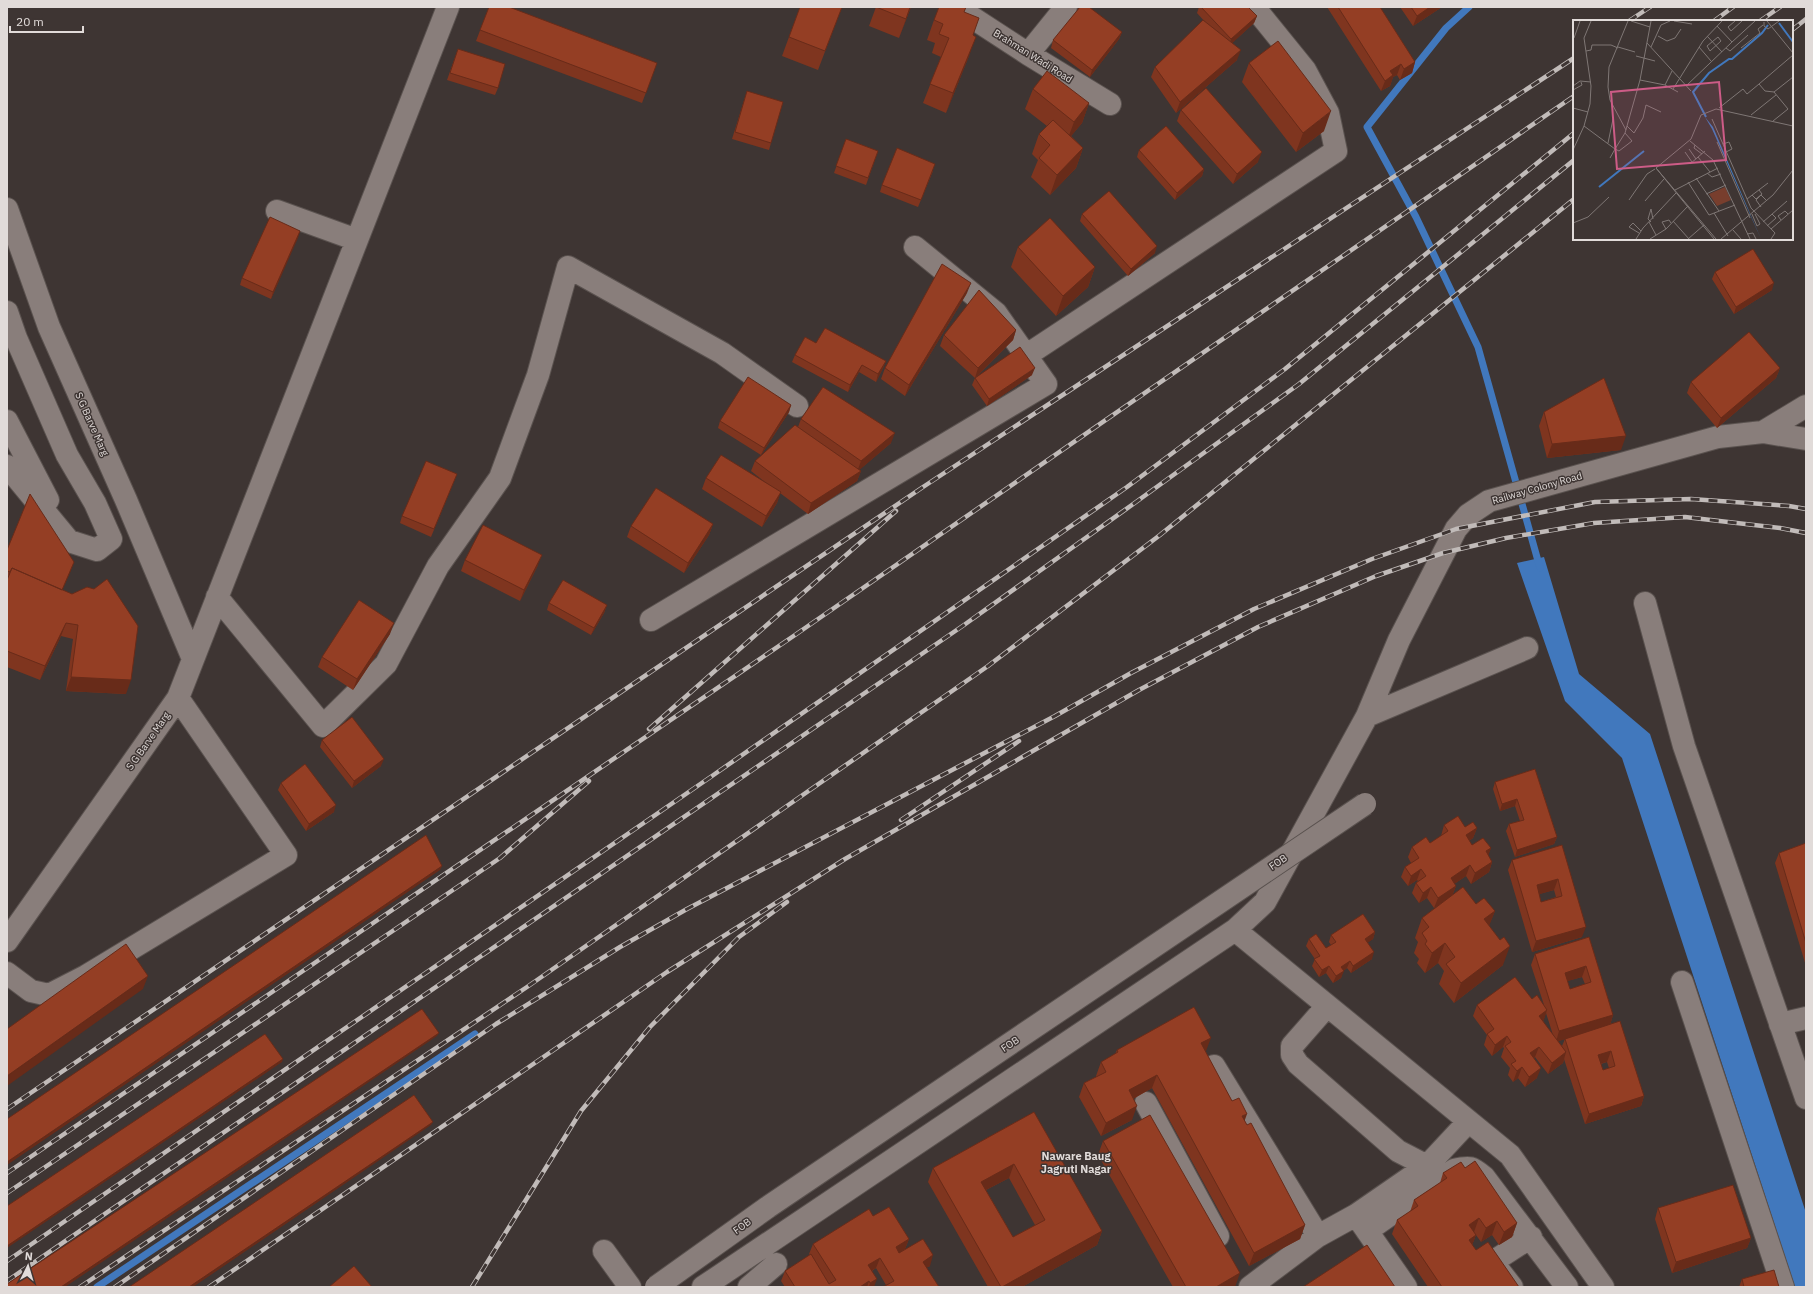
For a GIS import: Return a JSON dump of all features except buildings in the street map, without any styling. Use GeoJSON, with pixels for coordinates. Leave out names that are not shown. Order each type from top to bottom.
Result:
{"type":"FeatureCollection","features":[{"type":"Feature","properties":{"kind":"street","name":"S G Barve Marg"},"geometry":{"type":"LineString","coordinates":[[7,941],[178,698],[448,7]]}},
{"type":"Feature","properties":{"kind":"street","name":"Brahman Wadi Road"},"geometry":{"type":"LineString","coordinates":[[956,7],[1028,54],[1110,104]]}},
{"type":"Feature","properties":{"kind":"street"},"geometry":{"type":"LineString","coordinates":[[1028,54],[1066,7]]}},
{"type":"Feature","properties":{"kind":"street"},"geometry":{"type":"LineString","coordinates":[[1027,355],[1336,151],[1328,113],[1305,70],[1256,8]]}},
{"type":"Feature","properties":{"kind":"street","name":"S G Barve Marg"},"geometry":{"type":"LineString","coordinates":[[7,209],[49,327],[193,659]]}},
{"type":"Feature","properties":{"kind":"street"},"geometry":{"type":"LineString","coordinates":[[277,211],[357,240]]}},
{"type":"Feature","properties":{"kind":"street"},"geometry":{"type":"LineString","coordinates":[[651,620],[1046,384],[996,313],[915,247]]}},
{"type":"Feature","properties":{"kind":"street"},"geometry":{"type":"LineString","coordinates":[[218,596],[323,726],[386,664],[438,566],[500,478],[538,375],[568,267],[722,353],[797,406]]}},
{"type":"Feature","properties":{"kind":"street"},"geometry":{"type":"LineString","coordinates":[[7,312],[16,338],[67,455],[95,503],[111,539],[147,550]]}},
{"type":"Feature","properties":{"kind":"street"},"geometry":{"type":"LineString","coordinates":[[1763,432],[1806,406]]}},
{"type":"Feature","properties":{"kind":"street"},"geometry":{"type":"LineString","coordinates":[[7,421],[69,541]]}},
{"type":"Feature","properties":{"kind":"street","name":"Railway Colony Road"},"geometry":{"type":"LineString","coordinates":[[703,1287],[1235,930],[1266,902],[1367,716],[1399,640],[1456,529],[1468,515],[1489,501],[1718,437],[1763,432],[1806,439]]}},
{"type":"Feature","properties":{"kind":"street"},"geometry":{"type":"LineString","coordinates":[[7,466],[69,541],[97,550],[111,539]]}},
{"type":"Feature","properties":{"kind":"street"},"geometry":{"type":"LineString","coordinates":[[1645,603],[1684,746],[1806,1097]]}},
{"type":"Feature","properties":{"kind":"street"},"geometry":{"type":"LineString","coordinates":[[1367,716],[1527,648]]}},
{"type":"Feature","properties":{"kind":"street"},"geometry":{"type":"LineString","coordinates":[[7,973],[31,991],[49,995],[86,976],[286,855],[178,698]]}},
{"type":"Feature","properties":{"kind":"street","name":"FOB"},"geometry":{"type":"LineString","coordinates":[[656,1287],[768,1207],[1365,804]]}},
{"type":"Feature","properties":{"kind":"street"},"geometry":{"type":"LineString","coordinates":[[1235,930],[1510,1155],[1600,1286]]}},
{"type":"Feature","properties":{"kind":"street"},"geometry":{"type":"LineString","coordinates":[[1682,982],[1783,1287]]}},
{"type":"Feature","properties":{"kind":"street"},"geometry":{"type":"LineString","coordinates":[[1327,1006],[1292,1046],[1292,1055],[1298,1064],[1398,1151],[1427,1166]]}},
{"type":"Feature","properties":{"kind":"street"},"geometry":{"type":"LineString","coordinates":[[1780,1024],[1806,1018]]}},
{"type":"Feature","properties":{"kind":"street"},"geometry":{"type":"LineString","coordinates":[[1214,1066],[1318,1236]]}},
{"type":"Feature","properties":{"kind":"street"},"geometry":{"type":"LineString","coordinates":[[1146,1103],[1227,1253]]}},
{"type":"Feature","properties":{"kind":"street"},"geometry":{"type":"LineString","coordinates":[[1362,1223],[1427,1166],[1468,1122]]}},
{"type":"Feature","properties":{"kind":"street"},"geometry":{"type":"LineString","coordinates":[[1244,1282],[1318,1236],[1362,1223],[1454,1170],[1466,1167],[1474,1168],[1484,1177],[1531,1237],[1567,1287]]}},
{"type":"Feature","properties":{"kind":"street"},"geometry":{"type":"LineString","coordinates":[[1362,1223],[1406,1287]]}},
{"type":"Feature","properties":{"kind":"street"},"geometry":{"type":"LineString","coordinates":[[1512,1287],[1498,1269],[1497,1259],[1531,1237]]}},
{"type":"Feature","properties":{"kind":"street"},"geometry":{"type":"LineString","coordinates":[[604,1251],[630,1287]]}},
{"type":"Feature","properties":{"kind":"street"},"geometry":{"type":"LineString","coordinates":[[749,1287],[776,1264]]}},
{"type":"Feature","properties":{"kind":"water"},"geometry":{"type":"Polygon","coordinates":[[[1544,557],[1579,674],[1650,734],[1806,1213],[1806,1287],[1795,1287],[1622,758],[1565,701],[1517,563],[1544,557]]]}},
{"type":"Feature","properties":{"kind":"waterway"},"geometry":{"type":"LineString","coordinates":[[1469,7],[1446,28],[1367,127],[1416,217],[1478,347],[1540,568]]}},
{"type":"Feature","properties":{"kind":"waterway"},"geometry":{"type":"LineString","coordinates":[[97,1287],[475,1034]]}},
{"type":"Feature","properties":{"kind":"railway"},"geometry":{"type":"LineString","coordinates":[[1630,20],[1650,7]]}},
{"type":"Feature","properties":{"kind":"railway"},"geometry":{"type":"LineString","coordinates":[[1715,20],[1733,7]]}},
{"type":"Feature","properties":{"kind":"railway"},"geometry":{"type":"LineString","coordinates":[[1761,20],[1780,7]]}},
{"type":"Feature","properties":{"kind":"railway"},"geometry":{"type":"LineString","coordinates":[[1793,29],[1806,19]]}},
{"type":"Feature","properties":{"kind":"railway"},"geometry":{"type":"LineString","coordinates":[[7,1109],[923,487],[1573,59]]}},
{"type":"Feature","properties":{"kind":"railway"},"geometry":{"type":"LineString","coordinates":[[7,1173],[795,635],[1573,97]]}},
{"type":"Feature","properties":{"kind":"railway"},"geometry":{"type":"LineString","coordinates":[[7,1261],[712,776],[1127,487],[1285,369],[1573,134]]}},
{"type":"Feature","properties":{"kind":"railway"},"geometry":{"type":"LineString","coordinates":[[7,1281],[964,625],[1136,502],[1299,384],[1573,161]]}},
{"type":"Feature","properties":{"kind":"railway"},"geometry":{"type":"LineString","coordinates":[[80,1287],[527,987],[988,666],[1160,535],[1573,200]]}},
{"type":"Feature","properties":{"kind":"railway"},"geometry":{"type":"LineString","coordinates":[[115,1287],[496,1024],[620,947],[687,909],[1055,716],[1131,673],[1254,609],[1372,559],[1456,529],[1595,502],[1691,499],[1789,506],[1806,509]]}},
{"type":"Feature","properties":{"kind":"railway"},"geometry":{"type":"LineString","coordinates":[[649,729],[896,511]]}},
{"type":"Feature","properties":{"kind":"railway"},"geometry":{"type":"LineString","coordinates":[[209,1287],[667,972],[845,859],[1139,690],[1258,627],[1376,576],[1443,553],[1506,538],[1594,523],[1685,517],[1780,528],[1806,533]]}},
{"type":"Feature","properties":{"kind":"railway"},"geometry":{"type":"LineString","coordinates":[[901,820],[1019,741]]}},
{"type":"Feature","properties":{"kind":"railway"},"geometry":{"type":"LineString","coordinates":[[7,1193],[500,858],[589,781]]}},
{"type":"Feature","properties":{"kind":"railway"},"geometry":{"type":"LineString","coordinates":[[472,1287],[581,1111],[650,1027],[739,937],[787,902]]}},
{"type":"Feature","properties":{"kind":"district","name":"Naware Baug Jagruti Nagar"},"geometry":{"type":"Point","coordinates":[1076,1162]}}]}
